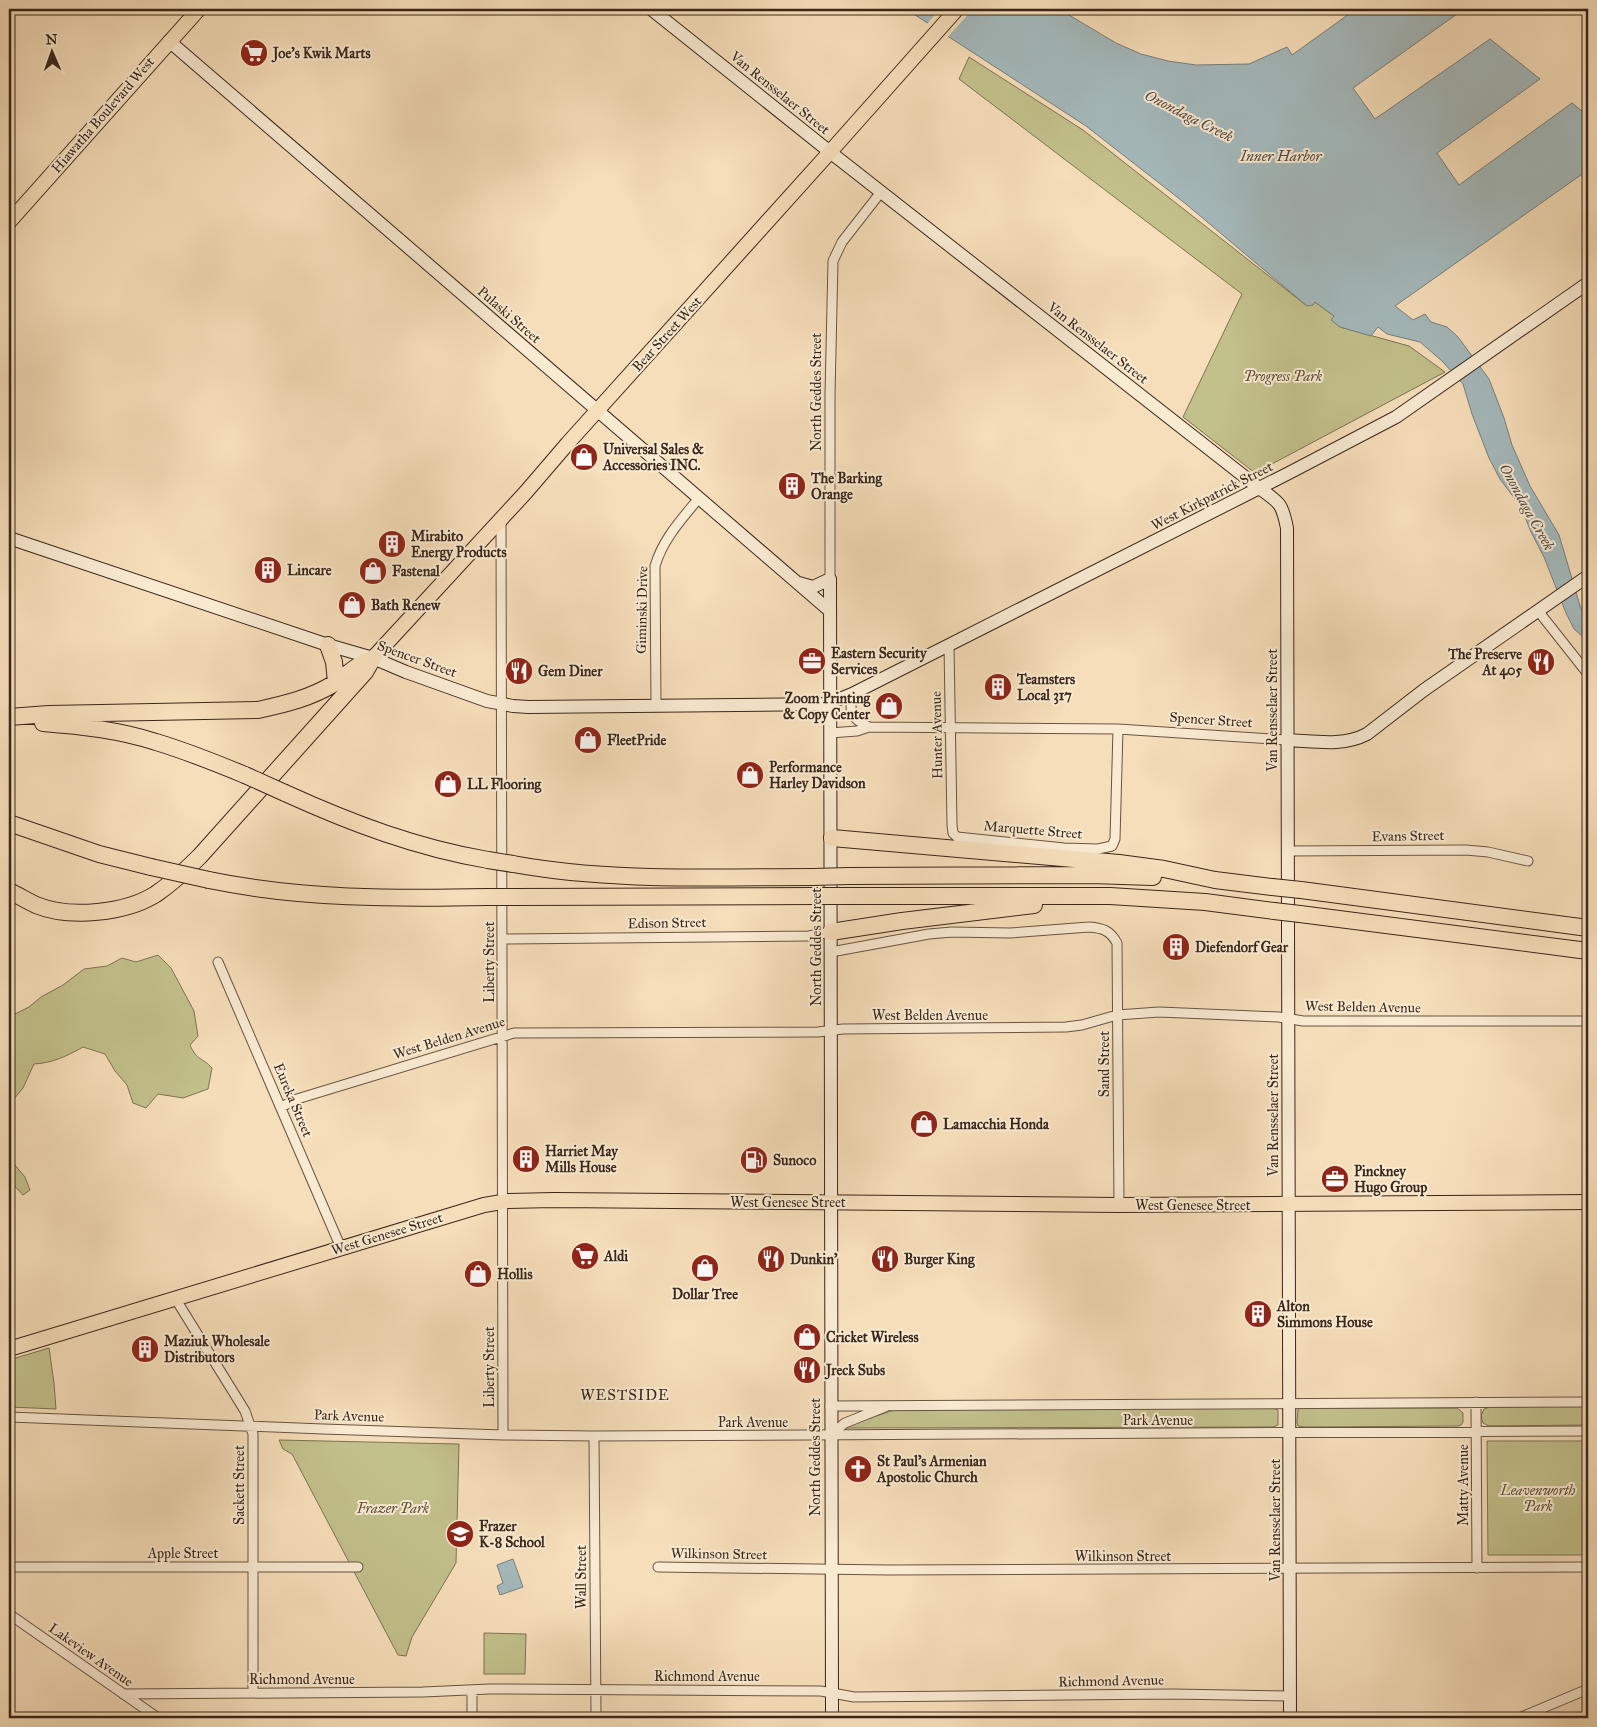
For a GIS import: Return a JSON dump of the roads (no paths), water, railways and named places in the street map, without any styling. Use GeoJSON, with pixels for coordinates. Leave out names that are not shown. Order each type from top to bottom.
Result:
{"type":"FeatureCollection","features":[{"type":"Feature","properties":{"kind":"highway"},"geometry":{"type":"LineString","coordinates":[[328,645],[334,662],[336,682]]}},
{"type":"Feature","properties":{"kind":"highway"},"geometry":{"type":"LineString","coordinates":[[9,719],[49,714],[258,710],[316,694],[336,682],[359,664],[373,658]]}},
{"type":"Feature","properties":{"kind":"highway"},"geometry":{"type":"LineString","coordinates":[[9,891],[37,906],[58,911],[83,913],[110,910],[143,901],[155,895],[200,856],[365,672],[373,658]]}},
{"type":"Feature","properties":{"kind":"highway"},"geometry":{"type":"LineString","coordinates":[[9,719],[78,726],[138,737],[195,755],[360,825],[401,839],[466,856],[551,871],[627,876],[1091,875],[1215,880],[1583,928]]}},
{"type":"Feature","properties":{"kind":"highway"},"geometry":{"type":"LineString","coordinates":[[9,823],[99,854],[209,880],[291,892],[360,898],[1110,896],[1205,902],[1584,951]]}},
{"type":"Feature","properties":{"kind":"highway"},"geometry":{"type":"LineString","coordinates":[[832,838],[1119,863],[1164,869],[1215,880]]}},
{"type":"Feature","properties":{"kind":"highway"},"geometry":{"type":"LineString","coordinates":[[831,932],[1018,907],[1141,898]]}},
{"type":"Feature","properties":{"kind":"main road","name":"Hiawatha Boulevard West"},"geometry":{"type":"LineString","coordinates":[[9,222],[199,9]]}},
{"type":"Feature","properties":{"kind":"main road","name":"Bear Street West"},"geometry":{"type":"LineString","coordinates":[[373,658],[501,520],[957,9]]}},
{"type":"Feature","properties":{"kind":"main road","name":"West Genesee Street"},"geometry":{"type":"LineString","coordinates":[[9,1349],[341,1248],[503,1202],[554,1200],[1289,1205],[1588,1202]]}},
{"type":"Feature","properties":{"kind":"street","name":"Van Rensselaer Street"},"geometry":{"type":"LineString","coordinates":[[651,9],[830,152],[1279,502],[1284,514],[1287,528],[1290,1718]]}},
{"type":"Feature","properties":{"kind":"street","name":"Pulaski Street"},"geometry":{"type":"LineString","coordinates":[[170,41],[830,611]]}},
{"type":"Feature","properties":{"kind":"street","name":"North Geddes Street"},"geometry":{"type":"LineString","coordinates":[[832,1718],[830,1435],[832,838],[830,733],[830,414],[832,267],[836,252],[842,242],[881,192]]}},
{"type":"Feature","properties":{"kind":"street","name":"West Kirkpatrick Street"},"geometry":{"type":"LineString","coordinates":[[830,704],[1259,488],[1396,416],[1588,283]]}},
{"type":"Feature","properties":{"kind":"street","name":"Giminski Drive"},"geometry":{"type":"LineString","coordinates":[[656,706],[654,566],[670,532],[699,498]]}},
{"type":"Feature","properties":{"kind":"street","name":"Liberty Street"},"geometry":{"type":"LineString","coordinates":[[501,520],[503,1435]]}},
{"type":"Feature","properties":{"kind":"street","name":"Spencer Street"},"geometry":{"type":"LineString","coordinates":[[9,538],[328,645],[373,658],[406,672],[501,704],[528,707],[830,704]]}},
{"type":"Feature","properties":{"kind":"street","name":"Spencer Street"},"geometry":{"type":"LineString","coordinates":[[830,733],[857,731],[870,727],[1118,729],[1287,740],[1338,742],[1358,739],[1424,690],[1586,578]]}},
{"type":"Feature","properties":{"kind":"street"},"geometry":{"type":"LineString","coordinates":[[799,583],[813,587],[830,579]]}},
{"type":"Feature","properties":{"kind":"street"},"geometry":{"type":"LineString","coordinates":[[1539,612],[1588,674]]}},
{"type":"Feature","properties":{"kind":"street","name":"Hunter Avenue"},"geometry":{"type":"LineString","coordinates":[[949,645],[952,825]]}},
{"type":"Feature","properties":{"kind":"street"},"geometry":{"type":"LineString","coordinates":[[852,694],[850,707],[852,714],[857,721],[870,727]]}},
{"type":"Feature","properties":{"kind":"street","name":"Marquette Street"},"geometry":{"type":"LineString","coordinates":[[952,825],[953,833],[957,837],[1064,848],[1107,848],[1112,846],[1115,839],[1118,729]]}},
{"type":"Feature","properties":{"kind":"street","name":"Evans Street"},"geometry":{"type":"LineString","coordinates":[[1287,850],[1466,850],[1488,852],[1528,860]]}},
{"type":"Feature","properties":{"kind":"street","name":"Sand Street"},"geometry":{"type":"LineString","coordinates":[[831,952],[929,934],[952,932],[1010,933],[1089,927],[1103,929],[1113,936],[1117,943],[1119,1205]]}},
{"type":"Feature","properties":{"kind":"street","name":"Edison Street"},"geometry":{"type":"LineString","coordinates":[[502,938],[809,936],[831,932]]}},
{"type":"Feature","properties":{"kind":"street","name":"Eureka Street"},"geometry":{"type":"LineString","coordinates":[[218,962],[341,1248]]}},
{"type":"Feature","properties":{"kind":"street","name":"West Belden Avenue"},"geometry":{"type":"LineString","coordinates":[[281,1107],[306,1096],[514,1033],[818,1032],[843,1029],[1066,1027],[1082,1025],[1117,1015],[1159,1012],[1288,1018],[1302,1022],[1588,1021]]}},
{"type":"Feature","properties":{"kind":"street","name":"Sackett Street"},"geometry":{"type":"LineString","coordinates":[[175,1298],[245,1411],[253,1434],[253,1694]]}},
{"type":"Feature","properties":{"kind":"street","name":"Matty Avenue"},"geometry":{"type":"LineString","coordinates":[[1476,1402],[1477,1568]]}},
{"type":"Feature","properties":{"kind":"street","name":"Park Avenue"},"geometry":{"type":"LineString","coordinates":[[830,1406],[1588,1402]]}},
{"type":"Feature","properties":{"kind":"street"},"geometry":{"type":"LineString","coordinates":[[830,1435],[845,1422],[890,1405]]}},
{"type":"Feature","properties":{"kind":"street","name":"Park Avenue"},"geometry":{"type":"LineString","coordinates":[[9,1417],[503,1435],[594,1436],[1588,1431]]}},
{"type":"Feature","properties":{"kind":"street","name":"Wall Street"},"geometry":{"type":"LineString","coordinates":[[594,1436],[596,1718]]}},
{"type":"Feature","properties":{"kind":"street","name":"Wilkinson Street"},"geometry":{"type":"LineString","coordinates":[[658,1566],[888,1570],[1290,1570],[1588,1567]]}},
{"type":"Feature","properties":{"kind":"street","name":"Apple Street"},"geometry":{"type":"LineString","coordinates":[[9,1567],[358,1567]]}},
{"type":"Feature","properties":{"kind":"street","name":"Lakeview Avenue"},"geometry":{"type":"LineString","coordinates":[[9,1614],[158,1718]]}},
{"type":"Feature","properties":{"kind":"street"},"geometry":{"type":"LineString","coordinates":[[1518,1718],[1588,1689]]}},
{"type":"Feature","properties":{"kind":"street"},"geometry":{"type":"LineString","coordinates":[[472,1690],[472,1718]]}},
{"type":"Feature","properties":{"kind":"street","name":"Richmond Avenue"},"geometry":{"type":"LineString","coordinates":[[123,1694],[595,1690],[821,1691],[854,1697],[1173,1694],[1290,1696]]}},
{"type":"Feature","properties":{"kind":"water","name":"Inner Harbor"},"geometry":{"type":"Polygon","coordinates":[[[906,9],[1059,9],[1116,43],[1141,54],[1168,61],[1196,65],[1249,64],[1287,47],[1292,55],[1356,9],[1450,9],[1457,14],[1353,88],[1375,119],[1490,39],[1540,79],[1437,153],[1459,185],[1572,103],[1588,116],[1588,170],[1395,306],[1413,320],[1425,314],[1431,322],[1447,327],[1458,337],[1489,379],[1512,445],[1530,486],[1559,535],[1581,609],[1588,615],[1588,641],[1574,629],[1521,507],[1500,479],[1489,458],[1463,384],[1442,361],[1420,342],[1387,334],[1378,327],[1371,336],[1340,327],[1331,320],[1334,316],[1315,302],[1313,305],[1307,306],[1186,204],[1086,126],[906,9]]]}},
{"type":"Feature","properties":{"kind":"water"},"geometry":{"type":"Polygon","coordinates":[[[513,1559],[523,1587],[500,1595],[497,1586],[503,1583],[497,1565],[513,1559]]]}},
{"type":"Feature","properties":{"kind":"railway"},"geometry":{"type":"LineString","coordinates":[[9,1713],[16,1718]]}},
{"type":"Feature","properties":{"kind":"place","name":"Joe's Kwik Marts"},"geometry":{"type":"Point","coordinates":[254,53]}},
{"type":"Feature","properties":{"kind":"place","name":"Universal Sales & Accessories INC."},"geometry":{"type":"Point","coordinates":[584,457]}},
{"type":"Feature","properties":{"kind":"place","name":"The Barking Orange"},"geometry":{"type":"Point","coordinates":[792,486]}},
{"type":"Feature","properties":{"kind":"place","name":"Mirabito Energy Products"},"geometry":{"type":"Point","coordinates":[392,544]}},
{"type":"Feature","properties":{"kind":"place","name":"Lincare"},"geometry":{"type":"Point","coordinates":[268,570]}},
{"type":"Feature","properties":{"kind":"place","name":"Fastenal"},"geometry":{"type":"Point","coordinates":[373,571]}},
{"type":"Feature","properties":{"kind":"place","name":"Bath Renew"},"geometry":{"type":"Point","coordinates":[352,605]}},
{"type":"Feature","properties":{"kind":"place","name":"Eastern Security Services"},"geometry":{"type":"Point","coordinates":[812,661]}},
{"type":"Feature","properties":{"kind":"place","name":"The Preserve At 405"},"geometry":{"type":"Point","coordinates":[1541,662]}},
{"type":"Feature","properties":{"kind":"place","name":"Gem Diner"},"geometry":{"type":"Point","coordinates":[519,671]}},
{"type":"Feature","properties":{"kind":"place","name":"Teamsters Local 317"},"geometry":{"type":"Point","coordinates":[998,687]}},
{"type":"Feature","properties":{"kind":"place","name":"Zoom Printing & Copy Center"},"geometry":{"type":"Point","coordinates":[889,706]}},
{"type":"Feature","properties":{"kind":"place","name":"FleetPride"},"geometry":{"type":"Point","coordinates":[588,740]}},
{"type":"Feature","properties":{"kind":"place","name":"Performance Harley Davidson"},"geometry":{"type":"Point","coordinates":[750,775]}},
{"type":"Feature","properties":{"kind":"place","name":"LL Flooring"},"geometry":{"type":"Point","coordinates":[448,784]}},
{"type":"Feature","properties":{"kind":"place","name":"Diefendorf Gear"},"geometry":{"type":"Point","coordinates":[1176,947]}},
{"type":"Feature","properties":{"kind":"place","name":"Lamacchia Honda"},"geometry":{"type":"Point","coordinates":[924,1124]}},
{"type":"Feature","properties":{"kind":"place","name":"Harriet May Mills House"},"geometry":{"type":"Point","coordinates":[526,1159]}},
{"type":"Feature","properties":{"kind":"place","name":"Sunoco"},"geometry":{"type":"Point","coordinates":[754,1160]}},
{"type":"Feature","properties":{"kind":"place","name":"Pinckney Hugo Group"},"geometry":{"type":"Point","coordinates":[1335,1179]}},
{"type":"Feature","properties":{"kind":"place","name":"Aldi"},"geometry":{"type":"Point","coordinates":[585,1256]}},
{"type":"Feature","properties":{"kind":"place","name":"Dunkin'"},"geometry":{"type":"Point","coordinates":[771,1259]}},
{"type":"Feature","properties":{"kind":"place","name":"Burger King"},"geometry":{"type":"Point","coordinates":[885,1259]}},
{"type":"Feature","properties":{"kind":"place","name":"Dollar Tree"},"geometry":{"type":"Point","coordinates":[705,1268]}},
{"type":"Feature","properties":{"kind":"place","name":"Hollis"},"geometry":{"type":"Point","coordinates":[478,1274]}},
{"type":"Feature","properties":{"kind":"place","name":"Alton Simmons House"},"geometry":{"type":"Point","coordinates":[1258,1314]}},
{"type":"Feature","properties":{"kind":"place","name":"Cricket Wireless"},"geometry":{"type":"Point","coordinates":[807,1337]}},
{"type":"Feature","properties":{"kind":"place","name":"Maziuk Wholesale Distributors"},"geometry":{"type":"Point","coordinates":[145,1349]}},
{"type":"Feature","properties":{"kind":"place","name":"Jreck Subs"},"geometry":{"type":"Point","coordinates":[807,1370]}},
{"type":"Feature","properties":{"kind":"place","name":"St Paul's Armenian Apostolic Church"},"geometry":{"type":"Point","coordinates":[858,1469]}},
{"type":"Feature","properties":{"kind":"place","name":"Frazer K-8 School"},"geometry":{"type":"Point","coordinates":[460,1534]}},
{"type":"Feature","properties":{"kind":"district","name":"WESTSIDE"},"geometry":{"type":"Point","coordinates":[625,1395]}},
{"type":"Feature","properties":{"kind":"water label","name":"Onondaga Creek"},"geometry":{"type":"Point","coordinates":[1189,116]}},
{"type":"Feature","properties":{"kind":"water label","name":"Onondaga Creek"},"geometry":{"type":"Point","coordinates":[1527,507]}},
{"type":"Feature","properties":{"kind":"park label","name":"Progress Park"},"geometry":{"type":"Point","coordinates":[1283,376]}},
{"type":"Feature","properties":{"kind":"park label","name":"Leavenworth Park"},"geometry":{"type":"Point","coordinates":[1538,1498]}},
{"type":"Feature","properties":{"kind":"park label","name":"Frazer Park"},"geometry":{"type":"Point","coordinates":[393,1508]}}]}
